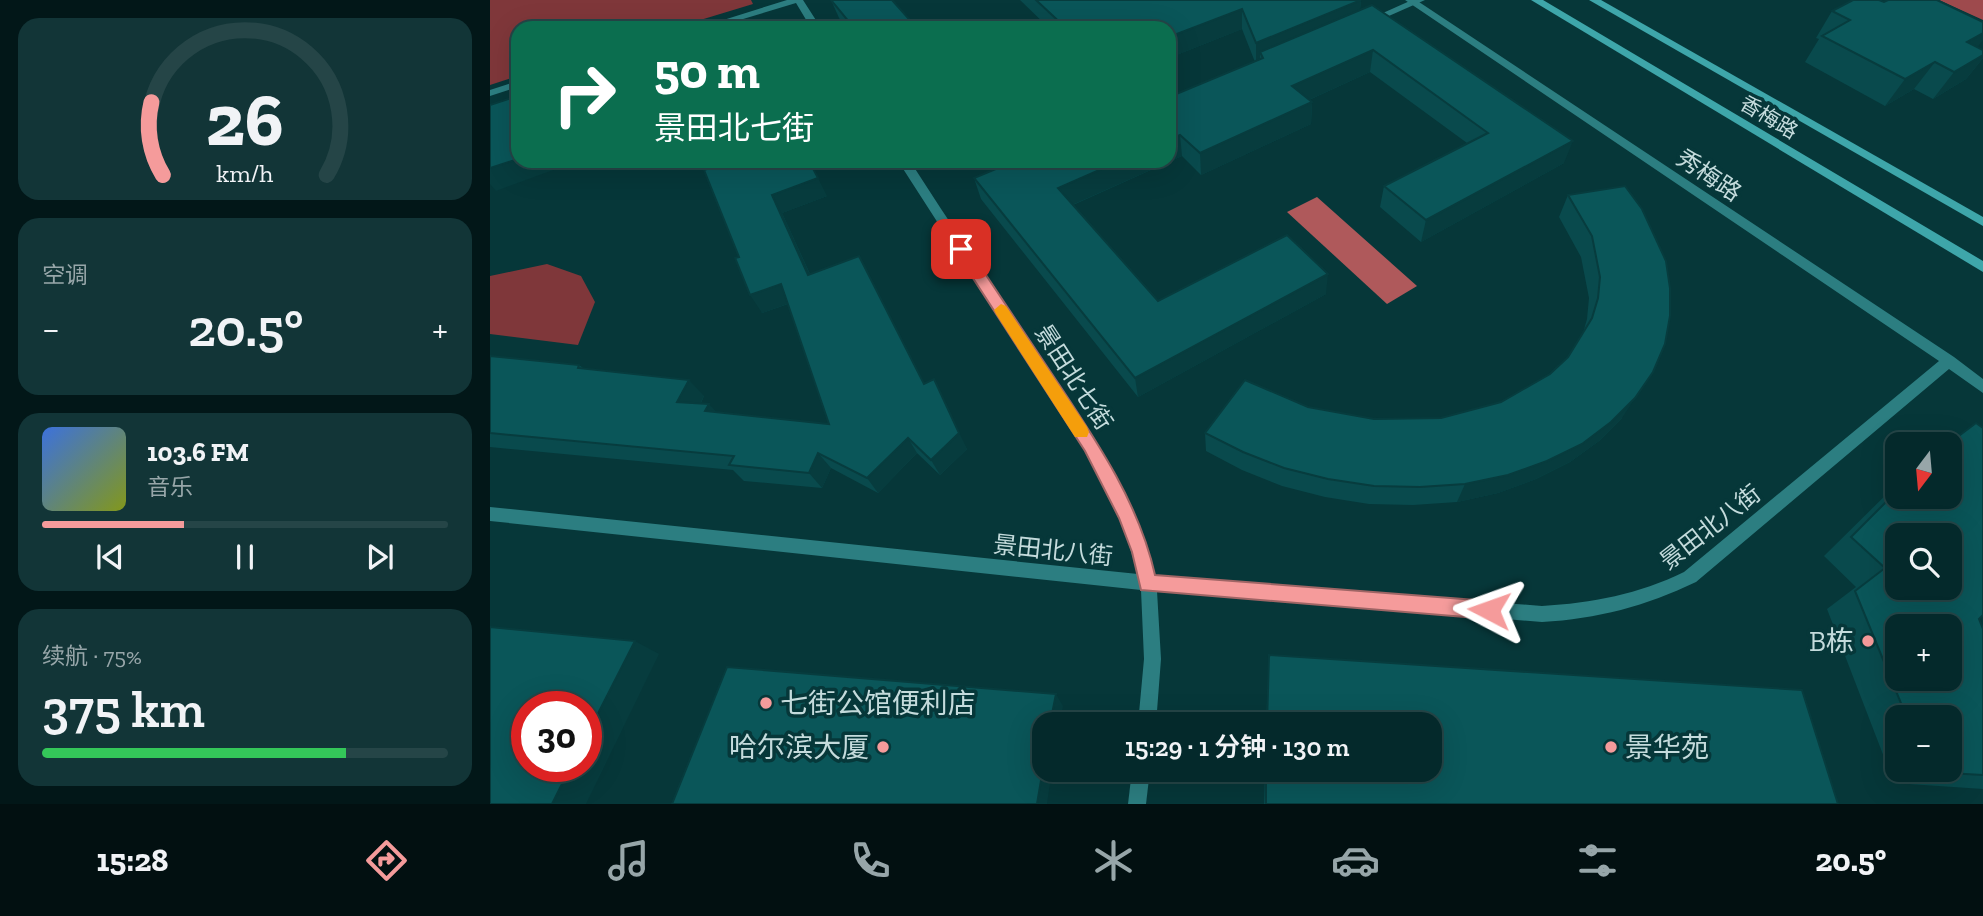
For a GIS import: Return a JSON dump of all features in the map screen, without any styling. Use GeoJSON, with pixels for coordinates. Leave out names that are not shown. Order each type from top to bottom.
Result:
{"type":"FeatureCollection","features":[{"type":"Feature","properties":{"kind":"main road","name":"香梅路"},"geometry":{"type":"LineString","coordinates":[[1536,0],[1983,267]]}},
{"type":"Feature","properties":{"kind":"main road","name":"香梅路"},"geometry":{"type":"LineString","coordinates":[[1594,0],[1983,222]]}},
{"type":"Feature","properties":{"kind":"main road"},"geometry":{"type":"LineString","coordinates":[[1951,247],[1983,279]]}},
{"type":"Feature","properties":{"kind":"street"},"geometry":{"type":"LineString","coordinates":[[727,21],[798,0],[812,21]]}},
{"type":"Feature","properties":{"kind":"street"},"geometry":{"type":"LineString","coordinates":[[1363,24],[1415,1]]}},
{"type":"Feature","properties":{"kind":"street","name":"秀梅路"},"geometry":{"type":"LineString","coordinates":[[1415,1],[1949,361],[1983,387]]}},
{"type":"Feature","properties":{"kind":"street"},"geometry":{"type":"LineString","coordinates":[[490,93],[511,87]]}},
{"type":"Feature","properties":{"kind":"street","name":"景田北七街"},"geometry":{"type":"LineString","coordinates":[[909,168],[1091,446],[1127,516],[1140,552],[1152,616],[1153,675],[1148,712]]}},
{"type":"Feature","properties":{"kind":"street","name":"景田北八街"},"geometry":{"type":"LineString","coordinates":[[490,514],[1147,583],[1542,614],[1576,612],[1640,600],[1690,577],[1949,361]]}},
{"type":"Feature","properties":{"kind":"street"},"geometry":{"type":"LineString","coordinates":[[1137,804],[1140,782]]}},
{"type":"Feature","properties":{"kind":"shaded area"},"geometry":{"type":"Polygon","coordinates":[[[490,0],[751,0],[753,4],[697,21],[511,21],[511,78],[490,85],[490,0]]]}},
{"type":"Feature","properties":{"kind":"shaded area"},"geometry":{"type":"Polygon","coordinates":[[[1939,0],[1983,0],[1983,20],[1939,0]]]}},
{"type":"Feature","properties":{"kind":"shaded area"},"geometry":{"type":"Polygon","coordinates":[[[1317,197],[1417,286],[1387,304],[1287,212],[1317,197]]]}},
{"type":"Feature","properties":{"kind":"shaded area"},"geometry":{"type":"Polygon","coordinates":[[[547,264],[581,276],[595,302],[578,345],[490,334],[490,276],[547,264]]]}},
{"type":"Feature","properties":{"kind":"building"},"geometry":{"type":"Polygon","coordinates":[[[831,0],[892,0],[911,21],[848,21],[831,0]]]}},
{"type":"Feature","properties":{"kind":"building"},"geometry":{"type":"Polygon","coordinates":[[[1036,0],[1361,0],[1256,43],[1242,9],[1176,34],[1176,21],[1058,21],[1036,0]]]}},
{"type":"Feature","properties":{"kind":"building"},"geometry":{"type":"Polygon","coordinates":[[[1853,0],[1937,0],[1983,22],[1983,33],[1967,42],[1983,50],[1983,55],[1954,72],[1935,62],[1905,79],[1822,36],[1850,20],[1832,11],[1853,0]]]}},
{"type":"Feature","properties":{"kind":"building"},"geometry":{"type":"Polygon","coordinates":[[[1372,5],[1573,141],[1426,220],[1384,186],[1488,133],[1373,50],[1292,86],[1312,102],[1200,153],[1180,135],[1176,137],[1176,94],[1263,58],[1260,52],[1372,5]]]}},
{"type":"Feature","properties":{"kind":"building"},"geometry":{"type":"Polygon","coordinates":[[[511,98],[511,161],[490,168],[490,105],[511,98]]]}},
{"type":"Feature","properties":{"kind":"building"},"geometry":{"type":"Polygon","coordinates":[[[813,168],[818,178],[772,195],[808,275],[859,256],[924,384],[934,379],[959,433],[931,460],[908,438],[867,478],[818,453],[809,473],[729,465],[734,456],[490,433],[490,356],[689,380],[677,402],[709,404],[705,411],[829,424],[781,284],[750,295],[735,258],[739,257],[704,170],[813,168]]]}},
{"type":"Feature","properties":{"kind":"building"},"geometry":{"type":"Polygon","coordinates":[[[998,168],[1104,168],[1058,188],[1158,301],[1287,235],[1328,274],[1135,378],[974,178],[998,168]]]}},
{"type":"Feature","properties":{"kind":"building"},"geometry":{"type":"Polygon","coordinates":[[[1625,186],[1642,209],[1666,261],[1670,316],[1665,344],[1653,372],[1635,398],[1611,422],[1582,444],[1547,461],[1508,475],[1465,484],[1374,486],[1328,479],[1284,468],[1205,433],[1245,380],[1308,407],[1374,419],[1441,418],[1501,402],[1550,374],[1568,357],[1592,318],[1598,298],[1600,277],[1592,236],[1568,195],[1625,186]]]}},
{"type":"Feature","properties":{"kind":"building"},"geometry":{"type":"Polygon","coordinates":[[[1976,423],[1983,428],[1983,615],[1979,619],[1983,629],[1983,775],[1962,774],[1962,705],[1902,705],[1896,691],[1962,691],[1962,614],[1885,614],[1885,664],[1855,591],[1885,568],[1851,537],[1885,503],[1885,509],[1962,509],[1962,434],[1976,423]]]}},
{"type":"Feature","properties":{"kind":"building"},"geometry":{"type":"Polygon","coordinates":[[[490,627],[635,641],[602,706],[602,691],[511,691],[511,782],[563,782],[552,804],[490,804],[490,627]]]}},
{"type":"Feature","properties":{"kind":"building","name":"景华苑"},"geometry":{"type":"Polygon","coordinates":[[[1269,655],[1802,690],[1838,804],[1266,804],[1266,782],[1442,782],[1442,712],[1267,712],[1269,655]]]}},
{"type":"Feature","properties":{"kind":"building","name":"哈尔滨大厦"},"geometry":{"type":"Polygon","coordinates":[[[727,667],[1056,694],[1052,712],[1032,712],[1032,782],[1041,782],[1037,804],[672,804],[727,667]]]}},
{"type":"Feature","properties":{"kind":"slow traffic"},"geometry":{"type":"LineString","coordinates":[[1001,310],[1081,432]]}},
{"type":"Feature","properties":{"kind":"place","name":"B栋"},"geometry":{"type":"Point","coordinates":[1868,641]}},
{"type":"Feature","properties":{"kind":"place","name":"七街公馆便利店"},"geometry":{"type":"Point","coordinates":[766,703]}},
{"type":"Feature","properties":{"kind":"place","name":"哈尔滨大厦"},"geometry":{"type":"Point","coordinates":[883,747]}},
{"type":"Feature","properties":{"kind":"place","name":"景华苑"},"geometry":{"type":"Point","coordinates":[1611,747]}},
{"type":"Feature","properties":{"kind":"route"},"geometry":{"type":"LineString","coordinates":[[961,249],[1091,446],[1127,516],[1140,552],[1147,583],[1489,610]]}}]}
